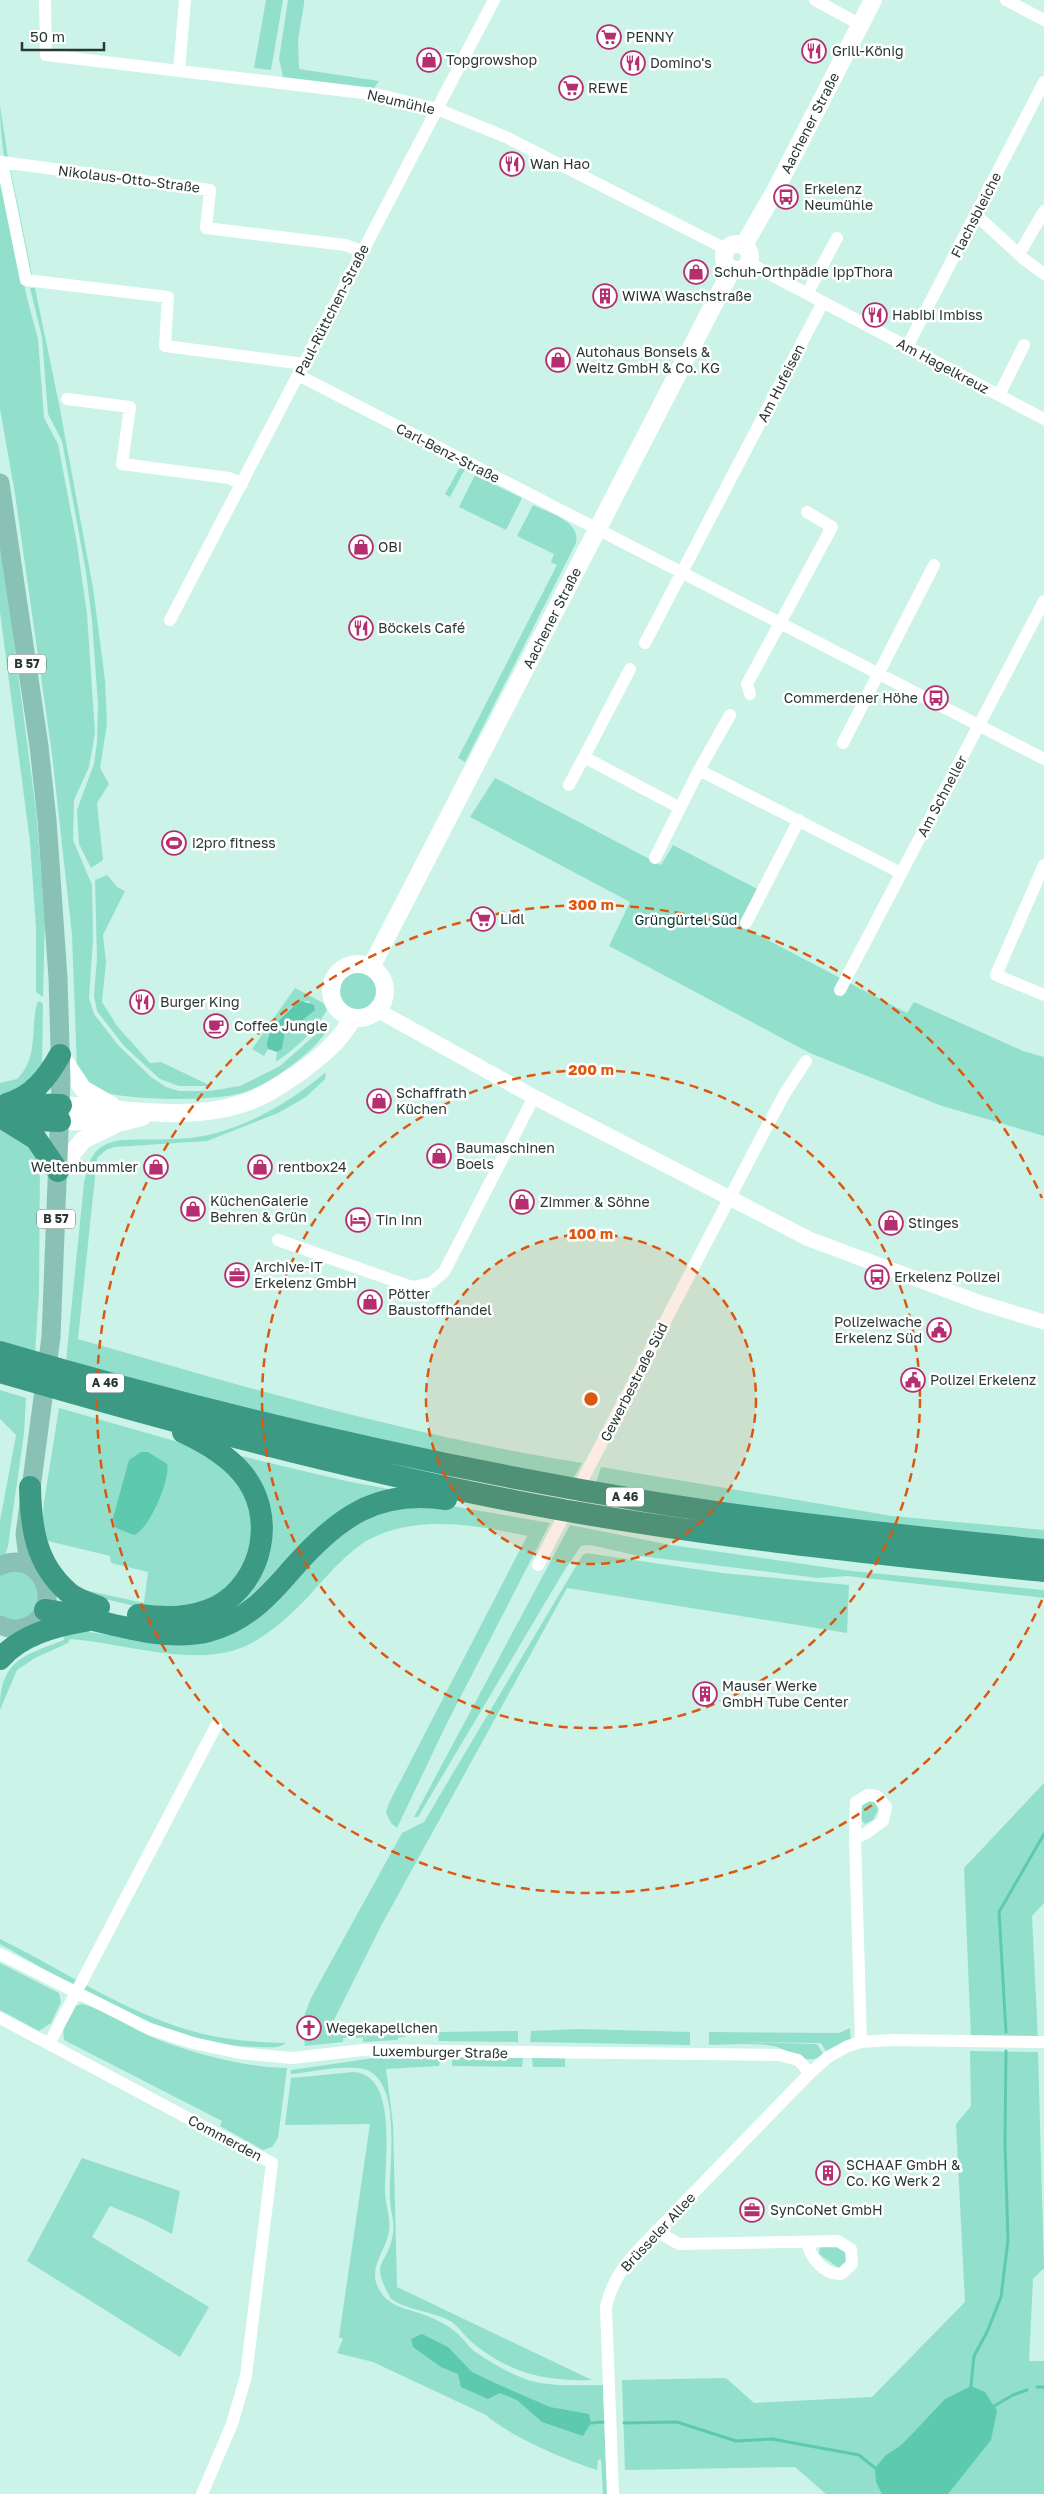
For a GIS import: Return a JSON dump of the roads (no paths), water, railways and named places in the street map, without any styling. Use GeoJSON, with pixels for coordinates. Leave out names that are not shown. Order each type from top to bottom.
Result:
{"type":"FeatureCollection","features":[{"type":"Feature","properties":{"kind":"highway"},"geometry":{"type":"LineString","coordinates":[[3,1111],[31,1093],[53,1067],[60,1055]]}},
{"type":"Feature","properties":{"kind":"highway"},"geometry":{"type":"LineString","coordinates":[[3,1111],[61,1113]]}},
{"type":"Feature","properties":{"kind":"highway"},"geometry":{"type":"LineString","coordinates":[[3,1111],[36,1139],[58,1171]]}},
{"type":"Feature","properties":{"kind":"highway","name":"A 46"},"geometry":{"type":"LineString","coordinates":[[0,1352],[211,1412],[360,1447],[490,1473],[649,1502],[769,1519],[1044,1550]]}},
{"type":"Feature","properties":{"kind":"highway","name":"A 46"},"geometry":{"type":"LineString","coordinates":[[0,1372],[146,1414],[323,1459],[514,1501],[795,1545],[1044,1571]]}},
{"type":"Feature","properties":{"kind":"highway"},"geometry":{"type":"LineString","coordinates":[[47,1603],[96,1613],[180,1618],[216,1606],[238,1589],[255,1565],[260,1550],[262,1532],[260,1510],[251,1486],[242,1473],[202,1441],[146,1414]]}},
{"type":"Feature","properties":{"kind":"highway"},"geometry":{"type":"LineString","coordinates":[[30,1487],[33,1532],[41,1557],[69,1593],[96,1613]]}},
{"type":"Feature","properties":{"kind":"highway","name":"A 46"},"geometry":{"type":"LineString","coordinates":[[96,1613],[156,1632],[192,1634],[226,1625],[239,1619],[267,1598],[332,1527],[369,1505],[414,1495],[476,1503],[514,1501]]}},
{"type":"Feature","properties":{"kind":"highway"},"geometry":{"type":"LineString","coordinates":[[0,1659],[16,1646],[37,1634],[96,1613]]}},
{"type":"Feature","properties":{"kind":"main road","name":"Aachener Straße"},"geometry":{"type":"LineString","coordinates":[[744,245],[775,191],[873,0]]}},
{"type":"Feature","properties":{"kind":"main road"},"geometry":{"type":"LineString","coordinates":[[733,244],[744,245],[750,251],[749,263],[741,270],[732,269],[724,260],[726,249],[733,244]]}},
{"type":"Feature","properties":{"kind":"main road","name":"Aachener Straße"},"geometry":{"type":"LineString","coordinates":[[371,967],[732,269]]}},
{"type":"Feature","properties":{"kind":"main road","name":"B 57"},"geometry":{"type":"LineString","coordinates":[[0,483],[44,792],[55,918],[61,1113],[51,1337],[41,1420],[30,1487],[19,1514],[13,1565],[42,1576],[47,1603]]}},
{"type":"Feature","properties":{"kind":"main road"},"geometry":{"type":"LineString","coordinates":[[353,964],[371,967],[378,972],[385,986],[385,996],[377,1010],[366,1017],[347,1015],[333,1002],[330,990],[337,974],[353,964]]}},
{"type":"Feature","properties":{"kind":"main road"},"geometry":{"type":"LineString","coordinates":[[61,1113],[121,1115],[218,1109],[243,1104],[265,1095],[299,1073],[334,1028],[347,1015]]}},
{"type":"Feature","properties":{"kind":"main road"},"geometry":{"type":"LineString","coordinates":[[60,1055],[84,1089],[121,1115]]}},
{"type":"Feature","properties":{"kind":"main road"},"geometry":{"type":"LineString","coordinates":[[58,1171],[83,1140],[121,1115]]}},
{"type":"Feature","properties":{"kind":"main road"},"geometry":{"type":"LineString","coordinates":[[1,1629],[24,1628],[37,1620],[47,1603]]}},
{"type":"Feature","properties":{"kind":"street","name":"Neumühle"},"geometry":{"type":"LineString","coordinates":[[44,0],[46,55],[380,95],[437,109],[508,138],[726,249]]}},
{"type":"Feature","properties":{"kind":"street"},"geometry":{"type":"LineString","coordinates":[[179,71],[185,0]]}},
{"type":"Feature","properties":{"kind":"street","name":"Paul-Rüttchen-Straße"},"geometry":{"type":"LineString","coordinates":[[170,620],[494,0]]}},
{"type":"Feature","properties":{"kind":"street"},"geometry":{"type":"LineString","coordinates":[[816,0],[861,25]]}},
{"type":"Feature","properties":{"kind":"street"},"geometry":{"type":"LineString","coordinates":[[1006,0],[1044,20]]}},
{"type":"Feature","properties":{"kind":"street","name":"Flachsbleiche"},"geometry":{"type":"LineString","coordinates":[[907,347],[1044,82]]}},
{"type":"Feature","properties":{"kind":"street","name":"Nikolaus-Otto-Straße"},"geometry":{"type":"LineString","coordinates":[[26,280],[2,162],[210,190],[206,228],[344,245],[362,251]]}},
{"type":"Feature","properties":{"kind":"street"},"geometry":{"type":"LineString","coordinates":[[1019,254],[1044,211]]}},
{"type":"Feature","properties":{"kind":"street"},"geometry":{"type":"LineString","coordinates":[[976,215],[1044,274]]}},
{"type":"Feature","properties":{"kind":"street"},"geometry":{"type":"LineString","coordinates":[[807,294],[837,238]]}},
{"type":"Feature","properties":{"kind":"street","name":"Am Hagelkreuz"},"geometry":{"type":"LineString","coordinates":[[749,263],[1044,419]]}},
{"type":"Feature","properties":{"kind":"street","name":"Carl-Benz-Straße"},"geometry":{"type":"LineString","coordinates":[[26,280],[168,297],[164,346],[301,370],[598,530]]}},
{"type":"Feature","properties":{"kind":"street","name":"Am Hufeisen"},"geometry":{"type":"LineString","coordinates":[[682,572],[823,302]]}},
{"type":"Feature","properties":{"kind":"street","name":"Am Hagelkreuz"},"geometry":{"type":"LineString","coordinates":[[999,395],[1024,345]]}},
{"type":"Feature","properties":{"kind":"street"},"geometry":{"type":"LineString","coordinates":[[67,399],[130,407],[122,464],[229,478],[242,484]]}},
{"type":"Feature","properties":{"kind":"street"},"geometry":{"type":"LineString","coordinates":[[750,694],[747,684],[832,527],[807,512]]}},
{"type":"Feature","properties":{"kind":"street"},"geometry":{"type":"LineString","coordinates":[[598,530],[980,724],[1044,759]]}},
{"type":"Feature","properties":{"kind":"street"},"geometry":{"type":"LineString","coordinates":[[843,743],[934,565]]}},
{"type":"Feature","properties":{"kind":"street"},"geometry":{"type":"LineString","coordinates":[[645,642],[682,572]]}},
{"type":"Feature","properties":{"kind":"street","name":"Am Schneller"},"geometry":{"type":"LineString","coordinates":[[840,990],[1044,601]]}},
{"type":"Feature","properties":{"kind":"street"},"geometry":{"type":"LineString","coordinates":[[569,785],[630,669]]}},
{"type":"Feature","properties":{"kind":"street"},"geometry":{"type":"LineString","coordinates":[[655,858],[699,770],[730,715]]}},
{"type":"Feature","properties":{"kind":"street"},"geometry":{"type":"LineString","coordinates":[[584,757],[680,808]]}},
{"type":"Feature","properties":{"kind":"street"},"geometry":{"type":"LineString","coordinates":[[699,770],[901,873]]}},
{"type":"Feature","properties":{"kind":"street"},"geometry":{"type":"LineString","coordinates":[[746,923],[799,820]]}},
{"type":"Feature","properties":{"kind":"street"},"geometry":{"type":"LineString","coordinates":[[1044,866],[996,975],[1044,995]]}},
{"type":"Feature","properties":{"kind":"street"},"geometry":{"type":"LineString","coordinates":[[377,1010],[534,1097],[809,1239],[981,1303],[1044,1322]]}},
{"type":"Feature","properties":{"kind":"street","name":"Gewerbestraße Süd"},"geometry":{"type":"LineString","coordinates":[[538,1565],[729,1198],[785,1093],[806,1061]]}},
{"type":"Feature","properties":{"kind":"street"},"geometry":{"type":"LineString","coordinates":[[278,1240],[412,1287],[431,1284],[444,1272],[534,1097]]}},
{"type":"Feature","properties":{"kind":"street"},"geometry":{"type":"LineString","coordinates":[[48,2044],[216,1726]]}},
{"type":"Feature","properties":{"kind":"street"},"geometry":{"type":"LineString","coordinates":[[855,1838],[861,2042]]}},
{"type":"Feature","properties":{"kind":"street","name":"Luxemburger Straße"},"geometry":{"type":"LineString","coordinates":[[0,1954],[150,2029],[193,2043],[239,2053],[292,2058],[363,2050],[779,2055],[798,2060],[810,2073]]}},
{"type":"Feature","properties":{"kind":"street","name":"Commerden"},"geometry":{"type":"LineString","coordinates":[[0,2018],[272,2163],[253,2328],[241,2399],[202,2494]]}},
{"type":"Feature","properties":{"kind":"street","name":"Brüsseler Allee"},"geometry":{"type":"LineString","coordinates":[[613,2494],[606,2307],[610,2290],[623,2266],[656,2231],[810,2073],[828,2057],[848,2046],[861,2042],[891,2040],[1044,2042]]}},
{"type":"Feature","properties":{"kind":"street"},"geometry":{"type":"LineString","coordinates":[[656,2231],[679,2244],[807,2242]]}},
{"type":"Feature","properties":{"kind":"waterway"},"geometry":{"type":"LineString","coordinates":[[1006,2032],[999,1912],[1044,1834]]}},
{"type":"Feature","properties":{"kind":"waterway"},"geometry":{"type":"LineString","coordinates":[[971,2386],[974,2356],[987,2332],[1001,2297],[1008,2240],[1005,2143],[1006,2051]]}},
{"type":"Feature","properties":{"kind":"waterway"},"geometry":{"type":"LineString","coordinates":[[1037,2387],[1044,2387]]}},
{"type":"Feature","properties":{"kind":"waterway"},"geometry":{"type":"LineString","coordinates":[[994,2406],[1013,2395],[1027,2390]]}},
{"type":"Feature","properties":{"kind":"waterway"},"geometry":{"type":"LineString","coordinates":[[591,2423],[604,2422]]}},
{"type":"Feature","properties":{"kind":"waterway"},"geometry":{"type":"LineString","coordinates":[[624,2423],[677,2422],[736,2441],[772,2439],[859,2455],[875,2468]]}},
{"type":"Feature","properties":{"kind":"place","name":"PENNY"},"geometry":{"type":"Point","coordinates":[609,37]}},
{"type":"Feature","properties":{"kind":"place","name":"Grill-König"},"geometry":{"type":"Point","coordinates":[814,51]}},
{"type":"Feature","properties":{"kind":"place","name":"Topgrowshop"},"geometry":{"type":"Point","coordinates":[429,60]}},
{"type":"Feature","properties":{"kind":"place","name":"Domino's"},"geometry":{"type":"Point","coordinates":[633,63]}},
{"type":"Feature","properties":{"kind":"place","name":"REWE"},"geometry":{"type":"Point","coordinates":[571,88]}},
{"type":"Feature","properties":{"kind":"place","name":"Wan Hao"},"geometry":{"type":"Point","coordinates":[512,164]}},
{"type":"Feature","properties":{"kind":"place","name":"Erkelenz Neumühle"},"geometry":{"type":"Point","coordinates":[786,197]}},
{"type":"Feature","properties":{"kind":"place","name":"Schuh-Orthpädie IppThora"},"geometry":{"type":"Point","coordinates":[696,272]}},
{"type":"Feature","properties":{"kind":"place","name":"WiWA Waschstraße"},"geometry":{"type":"Point","coordinates":[605,296]}},
{"type":"Feature","properties":{"kind":"place","name":"Habibi Imbiss"},"geometry":{"type":"Point","coordinates":[875,315]}},
{"type":"Feature","properties":{"kind":"place","name":"Autohaus Bonsels & Weitz GmbH & Co. KG"},"geometry":{"type":"Point","coordinates":[558,360]}},
{"type":"Feature","properties":{"kind":"place","name":"OBI"},"geometry":{"type":"Point","coordinates":[361,547]}},
{"type":"Feature","properties":{"kind":"place","name":"Böckels Café"},"geometry":{"type":"Point","coordinates":[361,628]}},
{"type":"Feature","properties":{"kind":"place","name":"Commerdener Höhe"},"geometry":{"type":"Point","coordinates":[936,698]}},
{"type":"Feature","properties":{"kind":"place","name":"i2pro fitness"},"geometry":{"type":"Point","coordinates":[174,843]}},
{"type":"Feature","properties":{"kind":"place","name":"Lidl"},"geometry":{"type":"Point","coordinates":[483,919]}},
{"type":"Feature","properties":{"kind":"place","name":"Burger King"},"geometry":{"type":"Point","coordinates":[142,1002]}},
{"type":"Feature","properties":{"kind":"place","name":"Coffee Jungle"},"geometry":{"type":"Point","coordinates":[216,1026]}},
{"type":"Feature","properties":{"kind":"place","name":"Schaffrath Küchen"},"geometry":{"type":"Point","coordinates":[379,1101]}},
{"type":"Feature","properties":{"kind":"place","name":"Baumaschinen Boels"},"geometry":{"type":"Point","coordinates":[439,1156]}},
{"type":"Feature","properties":{"kind":"place","name":"Weltenbummler"},"geometry":{"type":"Point","coordinates":[156,1167]}},
{"type":"Feature","properties":{"kind":"place","name":"rentbox24"},"geometry":{"type":"Point","coordinates":[260,1167]}},
{"type":"Feature","properties":{"kind":"place","name":"Zimmer & Söhne"},"geometry":{"type":"Point","coordinates":[522,1202]}},
{"type":"Feature","properties":{"kind":"place","name":"KüchenGalerie Behren & Grün"},"geometry":{"type":"Point","coordinates":[193,1209]}},
{"type":"Feature","properties":{"kind":"place","name":"Tin Inn"},"geometry":{"type":"Point","coordinates":[358,1220]}},
{"type":"Feature","properties":{"kind":"place","name":"Stinges"},"geometry":{"type":"Point","coordinates":[891,1223]}},
{"type":"Feature","properties":{"kind":"place","name":"Archive-IT Erkelenz GmbH"},"geometry":{"type":"Point","coordinates":[237,1275]}},
{"type":"Feature","properties":{"kind":"place","name":"Erkelenz Polizei"},"geometry":{"type":"Point","coordinates":[877,1277]}},
{"type":"Feature","properties":{"kind":"place","name":"Pötter Baustoffhandel"},"geometry":{"type":"Point","coordinates":[370,1302]}},
{"type":"Feature","properties":{"kind":"place","name":"Polizeiwache Erkelenz Süd"},"geometry":{"type":"Point","coordinates":[939,1330]}},
{"type":"Feature","properties":{"kind":"place","name":"Polizei Erkelenz"},"geometry":{"type":"Point","coordinates":[913,1380]}},
{"type":"Feature","properties":{"kind":"place","name":"Mauser Werke GmbH Tube Center"},"geometry":{"type":"Point","coordinates":[705,1694]}},
{"type":"Feature","properties":{"kind":"place","name":"Wegekapellchen"},"geometry":{"type":"Point","coordinates":[309,2028]}},
{"type":"Feature","properties":{"kind":"place","name":"SCHAAF GmbH & Co. KG Werk 2"},"geometry":{"type":"Point","coordinates":[828,2173]}},
{"type":"Feature","properties":{"kind":"place","name":"SynCoNet GmbH"},"geometry":{"type":"Point","coordinates":[752,2210]}},
{"type":"Feature","properties":{"kind":"park label","name":"Grüngürtel Süd"},"geometry":{"type":"Point","coordinates":[686,920]}}]}
